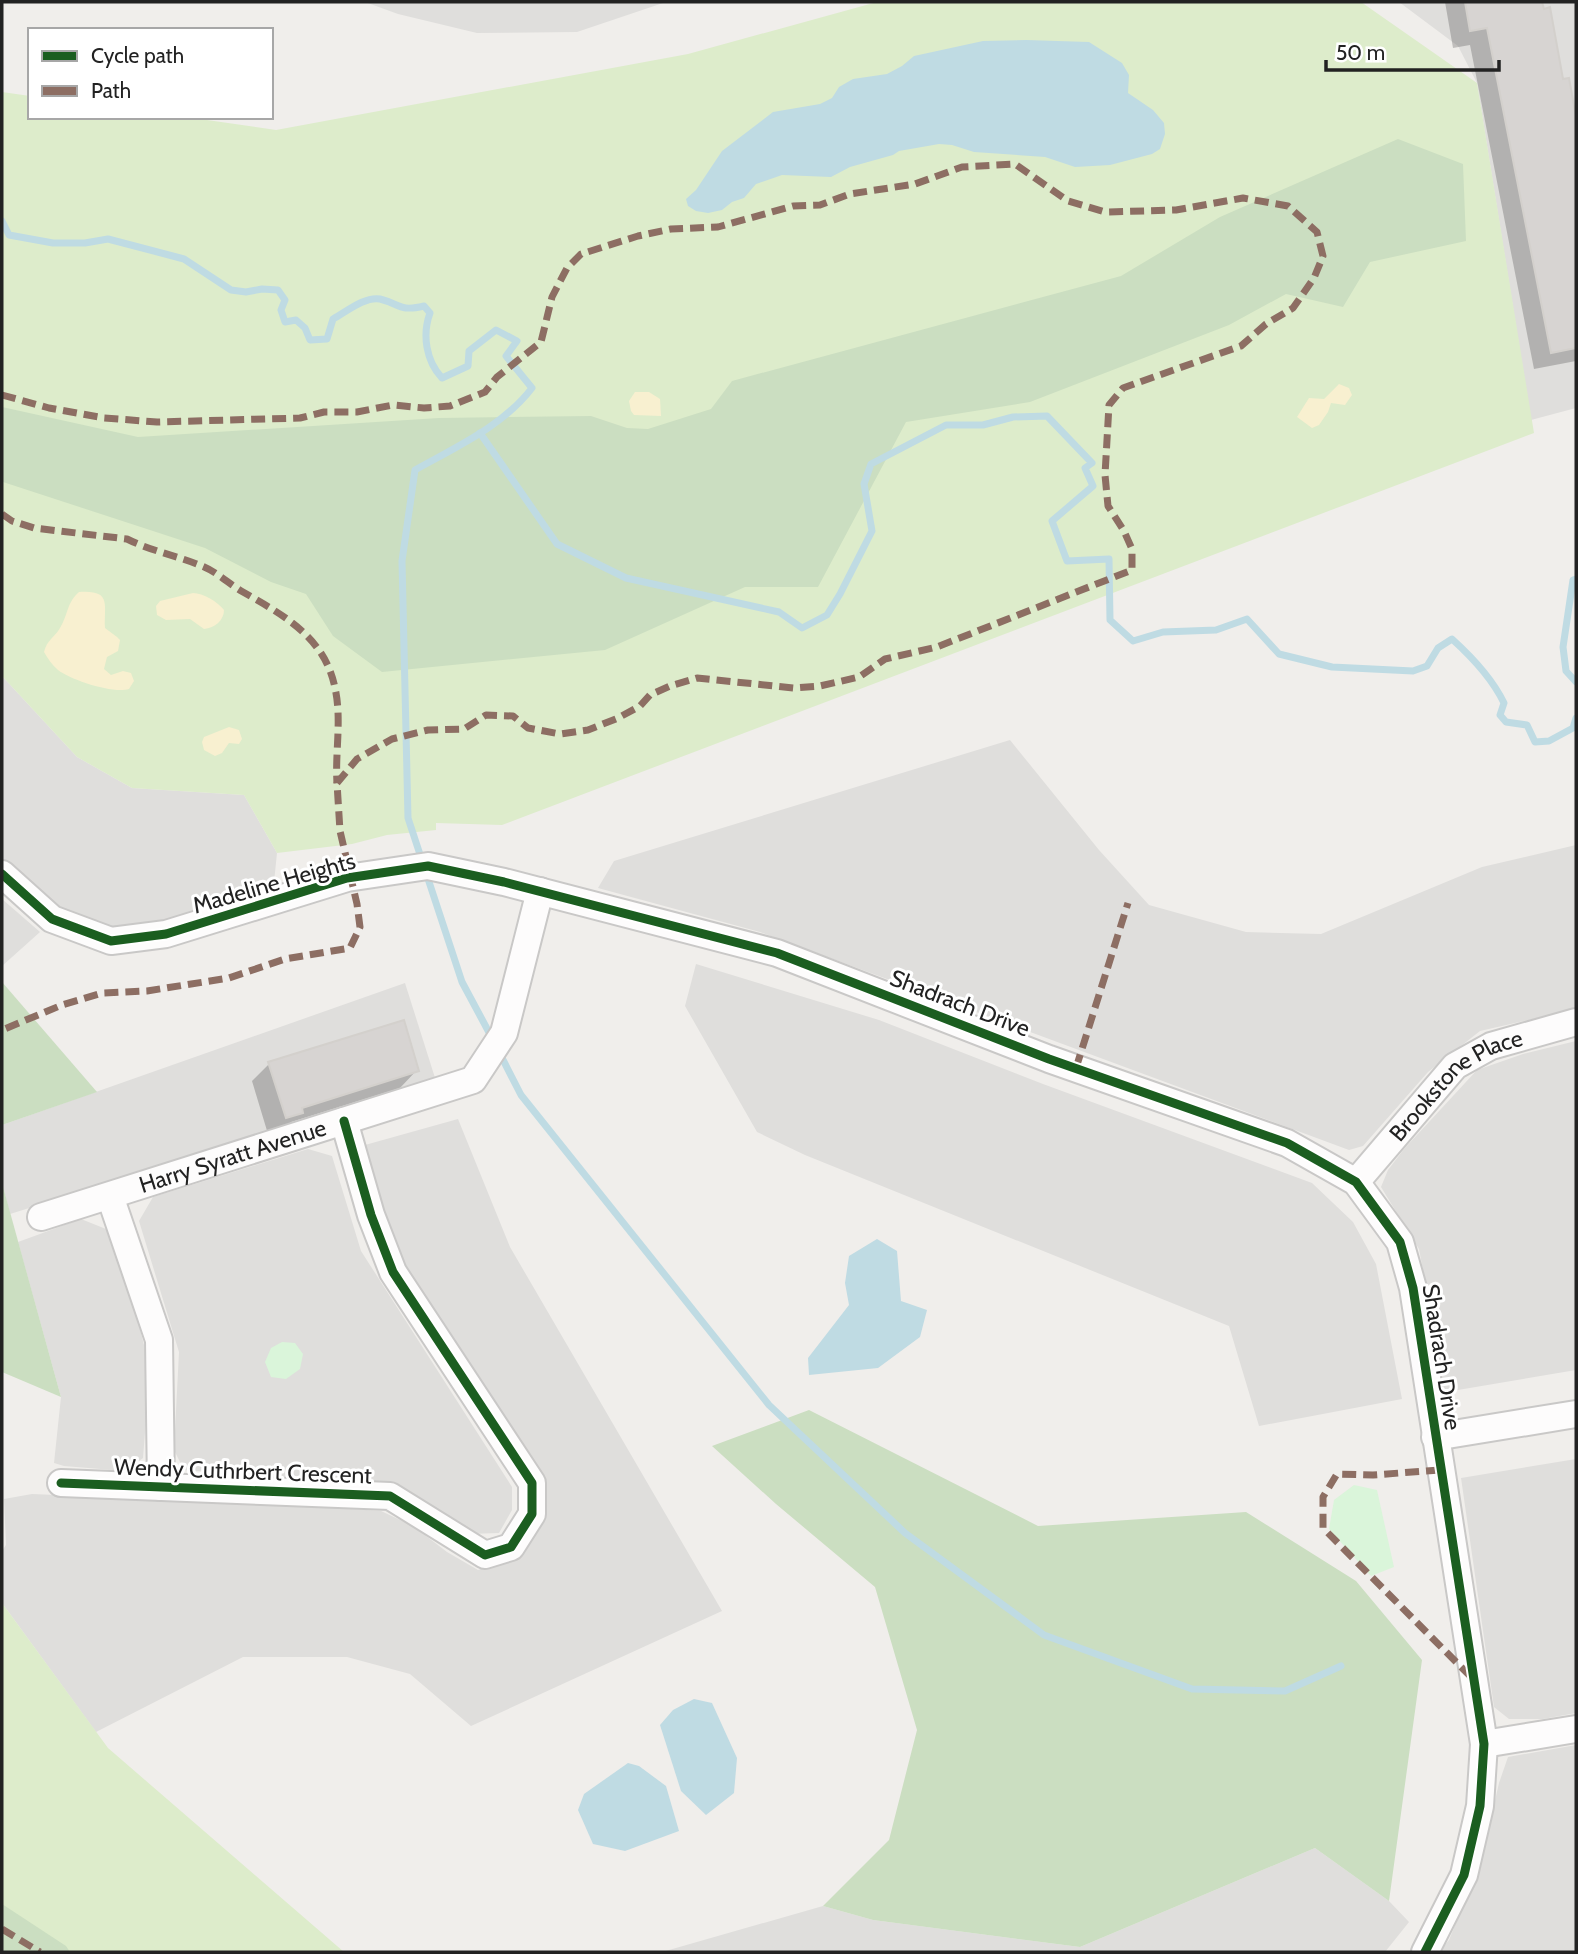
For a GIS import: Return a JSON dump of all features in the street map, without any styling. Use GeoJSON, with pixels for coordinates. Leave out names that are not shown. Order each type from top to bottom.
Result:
{"type":"FeatureCollection","features":[{"type":"Feature","properties":{"kind":"street","name":"Madeline Heights"},"geometry":{"type":"LineString","coordinates":[[2,874],[52,919],[111,940],[166,934],[347,878],[428,866],[655,921]]}},
{"type":"Feature","properties":{"kind":"street","name":"Harry Syratt Avenue"},"geometry":{"type":"LineString","coordinates":[[41,1217],[473,1080],[504,1033],[540,891]]}},
{"type":"Feature","properties":{"kind":"street","name":"Shadrach Drive"},"geometry":{"type":"LineString","coordinates":[[655,921],[777,953],[1049,1059],[1287,1143],[1356,1182],[1400,1242],[1413,1288],[1484,1744],[1480,1806],[1464,1875],[1425,1952]]}},
{"type":"Feature","properties":{"kind":"street","name":"Brookstone Place"},"geometry":{"type":"LineString","coordinates":[[1356,1182],[1455,1066],[1490,1046],[1576,1022]]}},
{"type":"Feature","properties":{"kind":"street","name":"Wendy Cuthrbert Crescent"},"geometry":{"type":"LineString","coordinates":[[61,1483],[390,1496],[485,1555],[511,1548],[532,1514],[531,1483],[393,1272],[371,1215],[344,1121]]}},
{"type":"Feature","properties":{"kind":"street","name":"Wendy Cuthrbert Crescent"},"geometry":{"type":"LineString","coordinates":[[110,1196],[159,1340],[161,1487]]}},
{"type":"Feature","properties":{"kind":"street"},"geometry":{"type":"LineString","coordinates":[[1435,1437],[1576,1414]]}},
{"type":"Feature","properties":{"kind":"street"},"geometry":{"type":"LineString","coordinates":[[1484,1744],[1576,1729]]}},
{"type":"Feature","properties":{"kind":"shaded area"},"geometry":{"type":"Polygon","coordinates":[[[365,2],[666,2],[577,32],[477,33],[398,14],[365,2]]]}},
{"type":"Feature","properties":{"kind":"shaded area"},"geometry":{"type":"Polygon","coordinates":[[[1399,2],[1576,2],[1576,408],[1531,420],[1477,83],[1458,46],[1399,2]]]}},
{"type":"Feature","properties":{"kind":"shaded area"},"geometry":{"type":"Polygon","coordinates":[[[2,676],[77,757],[132,788],[244,795],[277,853],[273,892],[233,908],[129,929],[88,925],[28,887],[2,862],[2,676]]]}},
{"type":"Feature","properties":{"kind":"shaded area"},"geometry":{"type":"Polygon","coordinates":[[[1010,740],[1099,850],[1149,905],[1246,932],[1321,934],[1482,867],[1576,845],[1576,1009],[1480,1031],[1428,1072],[1363,1146],[1349,1150],[760,932],[598,888],[614,861],[1010,740]]]}},
{"type":"Feature","properties":{"kind":"shaded area"},"geometry":{"type":"Polygon","coordinates":[[[2,899],[40,932],[2,966],[2,899]]]}},
{"type":"Feature","properties":{"kind":"shaded area"},"geometry":{"type":"Polygon","coordinates":[[[696,964],[879,1020],[1043,1084],[1312,1183],[1353,1222],[1376,1264],[1402,1399],[1259,1426],[1229,1326],[805,1155],[757,1132],[685,1006],[696,964]]]}},
{"type":"Feature","properties":{"kind":"shaded area"},"geometry":{"type":"Polygon","coordinates":[[[405,983],[436,1081],[10,1214],[2,1183],[2,1125],[405,983]]]}},
{"type":"Feature","properties":{"kind":"shaded area"},"geometry":{"type":"Polygon","coordinates":[[[1576,1041],[1576,1370],[1446,1392],[1438,1372],[1419,1249],[1381,1187],[1388,1170],[1404,1149],[1477,1070],[1523,1054],[1576,1041]]]}},
{"type":"Feature","properties":{"kind":"shaded area"},"geometry":{"type":"Polygon","coordinates":[[[458,1119],[510,1247],[722,1611],[471,1726],[410,1674],[347,1657],[243,1657],[96,1732],[2,1603],[2,1551],[6,1545],[4,1499],[32,1494],[381,1511],[413,1526],[447,1552],[478,1570],[504,1561],[531,1537],[546,1504],[540,1483],[408,1274],[391,1243],[363,1161],[365,1145],[458,1119]]]}},
{"type":"Feature","properties":{"kind":"shaded area"},"geometry":{"type":"Polygon","coordinates":[[[308,1149],[332,1156],[361,1251],[512,1487],[512,1510],[499,1533],[469,1534],[406,1490],[331,1480],[184,1470],[174,1450],[179,1352],[139,1221],[153,1197],[308,1149]]]}},
{"type":"Feature","properties":{"kind":"shaded area"},"geometry":{"type":"Polygon","coordinates":[[[81,1219],[116,1233],[150,1369],[143,1458],[125,1471],[54,1463],[61,1397],[18,1242],[81,1219]]]}},
{"type":"Feature","properties":{"kind":"shaded area"},"geometry":{"type":"Polygon","coordinates":[[[1576,1459],[1576,1713],[1543,1719],[1509,1719],[1494,1707],[1461,1478],[1576,1459]]]}},
{"type":"Feature","properties":{"kind":"shaded area"},"geometry":{"type":"Polygon","coordinates":[[[1576,1745],[1576,1952],[1439,1952],[1449,1940],[1481,1862],[1499,1783],[1508,1757],[1576,1745]]]}},
{"type":"Feature","properties":{"kind":"shaded area"},"geometry":{"type":"Polygon","coordinates":[[[1315,1848],[1389,1901],[1409,1922],[1385,1952],[662,1952],[823,1906],[873,1920],[1080,1947],[1315,1848]]]}},
{"type":"Feature","properties":{"kind":"green space"},"geometry":{"type":"Polygon","coordinates":[[[877,2],[1361,2],[1477,83],[1534,433],[502,825],[436,823],[436,830],[277,853],[244,795],[132,788],[77,757],[2,676],[2,92],[28,96],[28,119],[200,119],[276,130],[688,54],[877,2]]]}},
{"type":"Feature","properties":{"kind":"green space"},"geometry":{"type":"Polygon","coordinates":[[[1398,139],[1463,164],[1466,241],[1370,262],[1343,307],[1286,294],[1229,325],[1030,402],[906,422],[818,587],[745,587],[605,650],[382,672],[333,636],[306,594],[271,582],[205,548],[3,482],[2,407],[138,437],[439,418],[591,416],[627,428],[648,429],[711,409],[732,381],[1121,276],[1220,217],[1398,139]]]}},
{"type":"Feature","properties":{"kind":"green space"},"geometry":{"type":"Polygon","coordinates":[[[2,982],[97,1092],[2,1125],[2,982]]]}},
{"type":"Feature","properties":{"kind":"green space"},"geometry":{"type":"Polygon","coordinates":[[[2,1183],[61,1397],[2,1372],[2,1183]]]}},
{"type":"Feature","properties":{"kind":"green space"},"geometry":{"type":"Polygon","coordinates":[[[282,1342],[295,1343],[303,1354],[300,1369],[286,1379],[271,1377],[265,1362],[271,1348],[282,1342]]]}},
{"type":"Feature","properties":{"kind":"green space"},"geometry":{"type":"Polygon","coordinates":[[[809,1410],[1038,1526],[1246,1512],[1356,1581],[1422,1660],[1389,1901],[1315,1848],[1080,1947],[873,1920],[823,1906],[889,1840],[917,1730],[875,1587],[712,1446],[809,1410]]]}},
{"type":"Feature","properties":{"kind":"green space"},"geometry":{"type":"Polygon","coordinates":[[[1354,1485],[1377,1490],[1394,1567],[1371,1576],[1329,1529],[1334,1500],[1354,1485]]]}},
{"type":"Feature","properties":{"kind":"green space"},"geometry":{"type":"Polygon","coordinates":[[[2,1603],[108,1748],[344,1952],[2,1952],[2,1603]]]}},
{"type":"Feature","properties":{"kind":"green space"},"geometry":{"type":"Polygon","coordinates":[[[2,1904],[66,1946],[70,1952],[2,1952],[2,1904]]]}},
{"type":"Feature","properties":{"kind":"sand"},"geometry":{"type":"Polygon","coordinates":[[[1339,384],[1349,388],[1352,395],[1345,405],[1331,403],[1319,425],[1312,428],[1297,417],[1309,398],[1324,399],[1339,384]]]}},
{"type":"Feature","properties":{"kind":"sand"},"geometry":{"type":"Polygon","coordinates":[[[635,392],[649,392],[660,399],[661,416],[634,415],[629,401],[635,392]]]}},
{"type":"Feature","properties":{"kind":"sand"},"geometry":{"type":"Polygon","coordinates":[[[79,592],[97,593],[104,600],[105,628],[120,640],[118,651],[107,657],[104,669],[111,675],[123,671],[131,673],[134,681],[129,689],[113,690],[72,678],[56,668],[44,652],[79,592]]]}},
{"type":"Feature","properties":{"kind":"sand"},"geometry":{"type":"Polygon","coordinates":[[[193,593],[210,598],[218,604],[224,610],[221,620],[204,629],[190,619],[166,620],[157,615],[156,606],[160,601],[193,593]]]}},
{"type":"Feature","properties":{"kind":"sand"},"geometry":{"type":"Polygon","coordinates":[[[229,727],[239,730],[242,739],[239,744],[229,743],[222,753],[215,756],[204,750],[204,737],[229,727]]]}},
{"type":"Feature","properties":{"kind":"water"},"geometry":{"type":"Polygon","coordinates":[[[983,41],[1089,42],[1122,63],[1129,75],[1128,93],[1153,110],[1164,123],[1165,134],[1160,149],[1152,154],[1110,165],[1075,167],[1045,157],[974,152],[939,144],[899,151],[850,167],[831,177],[782,175],[756,184],[744,198],[732,202],[722,210],[708,213],[688,206],[686,199],[696,190],[722,151],[773,112],[820,104],[832,98],[839,87],[853,79],[887,74],[914,56],[983,41]]]}},
{"type":"Feature","properties":{"kind":"water"},"geometry":{"type":"Polygon","coordinates":[[[877,1239],[897,1251],[901,1301],[927,1310],[920,1337],[878,1368],[809,1375],[808,1358],[849,1305],[845,1283],[849,1256],[877,1239]]]}},
{"type":"Feature","properties":{"kind":"water"},"geometry":{"type":"Polygon","coordinates":[[[694,1699],[712,1703],[737,1758],[734,1793],[706,1815],[681,1791],[660,1725],[673,1710],[694,1699]]]}},
{"type":"Feature","properties":{"kind":"water"},"geometry":{"type":"Polygon","coordinates":[[[628,1763],[639,1766],[666,1786],[679,1831],[625,1851],[593,1844],[578,1810],[584,1794],[628,1763]]]}},
{"type":"Feature","properties":{"kind":"building"},"geometry":{"type":"Polygon","coordinates":[[[1465,2],[1542,2],[1544,9],[1550,7],[1563,79],[1569,78],[1576,117],[1576,348],[1551,353],[1487,28],[1470,31],[1465,2]]]}},
{"type":"Feature","properties":{"kind":"building"},"geometry":{"type":"Polygon","coordinates":[[[404,1020],[419,1071],[302,1108],[303,1113],[286,1118],[268,1062],[404,1020]]]}},
{"type":"Feature","properties":{"kind":"waterway"},"geometry":{"type":"LineString","coordinates":[[2,221],[9,235],[53,243],[85,243],[108,239],[184,259],[231,290],[278,290],[285,300],[281,310],[285,322],[296,320],[305,328],[310,340],[327,339],[333,319],[368,300],[380,299],[404,308],[424,306],[430,313],[426,330],[429,356],[442,378],[468,366],[469,351],[496,330],[517,341],[506,356],[532,388],[493,425],[415,470],[402,561],[408,818],[462,982],[492,1038]]}},
{"type":"Feature","properties":{"kind":"waterway"},"geometry":{"type":"LineString","coordinates":[[480,433],[557,544],[626,578],[779,612],[802,628],[827,615],[872,531],[864,484],[871,464],[946,425],[983,425],[1013,417],[1047,416],[1092,463],[1085,468],[1093,486],[1052,521],[1067,561],[1109,559],[1110,620],[1133,641],[1163,632],[1216,630],[1247,619],[1279,654],[1332,667],[1413,671],[1427,666],[1438,648],[1452,639],[1475,661],[1494,685],[1504,703],[1500,715],[1506,722],[1527,725],[1535,742],[1549,741],[1573,728],[1576,718]]}},
{"type":"Feature","properties":{"kind":"waterway"},"geometry":{"type":"LineString","coordinates":[[1576,579],[1573,580],[1563,647],[1566,671],[1576,682]]}},
{"type":"Feature","properties":{"kind":"waterway"},"geometry":{"type":"LineString","coordinates":[[499,1052],[521,1095],[769,1405],[905,1533],[1044,1635],[1192,1689],[1285,1691],[1341,1666]]}},
{"type":"Feature","properties":{"kind":"marked path"},"geometry":{"type":"LineString","coordinates":[[2,395],[49,408],[104,418],[157,422],[300,418],[324,412],[357,412],[393,405],[424,408],[450,406],[485,392],[497,377],[541,342],[552,297],[567,268],[581,254],[671,229],[718,227],[793,206],[820,205],[850,194],[915,184],[962,167],[1015,164],[1068,201],[1105,212],[1176,210],[1243,198],[1288,206],[1317,232],[1323,256],[1314,278],[1293,308],[1266,324],[1241,346],[1123,388],[1109,405],[1105,475],[1108,506],[1132,549],[1132,570],[937,647],[885,659],[859,677],[820,686],[794,688],[697,678],[650,695],[640,706],[588,730],[560,734],[528,728],[513,716],[486,715],[464,729],[428,730],[392,739],[357,759],[337,783],[340,831],[360,927],[350,948],[285,959],[229,978],[147,991],[102,993],[62,1005],[2,1030]]}},
{"type":"Feature","properties":{"kind":"marked path"},"geometry":{"type":"LineString","coordinates":[[2,514],[12,521],[34,528],[127,539],[193,562],[213,571],[287,619],[312,641],[330,670],[338,712],[337,783]]}},
{"type":"Feature","properties":{"kind":"marked path"},"geometry":{"type":"LineString","coordinates":[[1076,1068],[1128,903]]}},
{"type":"Feature","properties":{"kind":"marked path"},"geometry":{"type":"LineString","coordinates":[[1440,1470],[1373,1475],[1337,1474],[1323,1497],[1323,1528],[1473,1679]]}},
{"type":"Feature","properties":{"kind":"marked path"},"geometry":{"type":"LineString","coordinates":[[2,1929],[40,1952]]}},
{"type":"Feature","properties":{"kind":"cycle path"},"geometry":{"type":"LineString","coordinates":[[2,874],[52,919],[111,941],[166,934],[347,878],[428,866],[504,882],[777,953],[1049,1059],[1287,1143],[1356,1182],[1400,1242],[1413,1288],[1484,1744],[1480,1806],[1464,1875],[1425,1952]]}},
{"type":"Feature","properties":{"kind":"cycle path"},"geometry":{"type":"LineString","coordinates":[[61,1483],[390,1496],[485,1555],[511,1547],[532,1514],[532,1483],[393,1272],[371,1215],[344,1121]]}}]}
